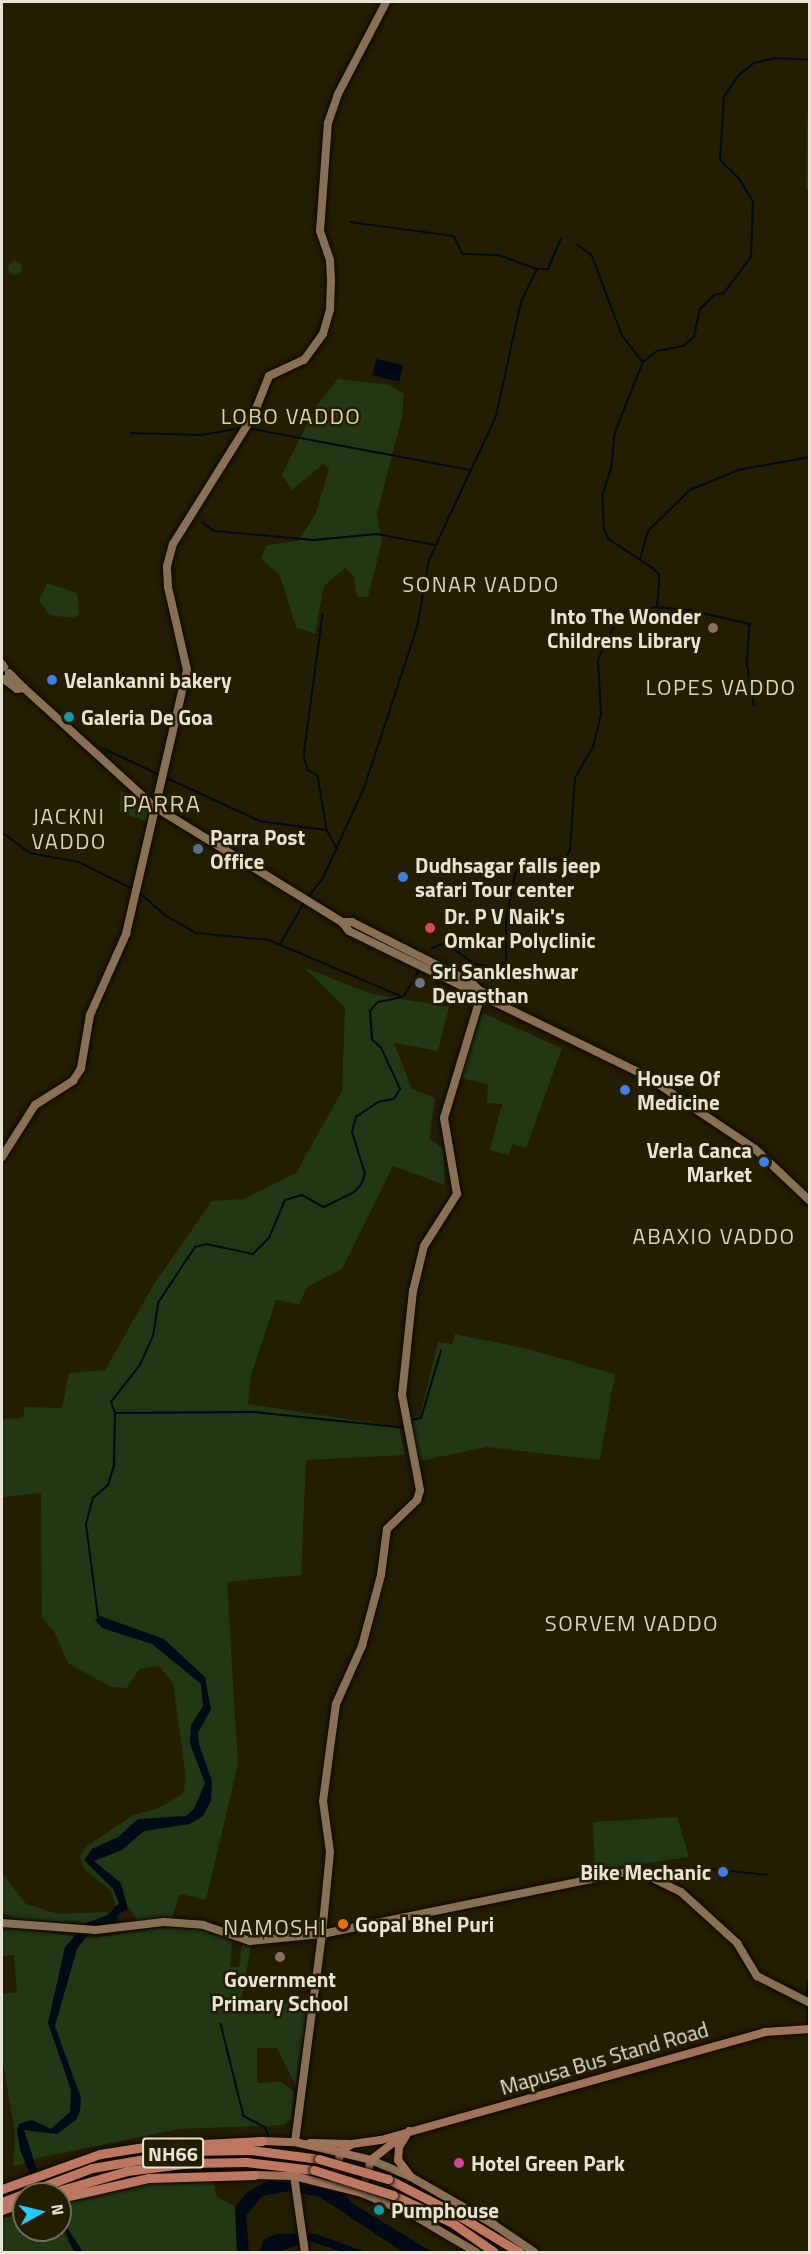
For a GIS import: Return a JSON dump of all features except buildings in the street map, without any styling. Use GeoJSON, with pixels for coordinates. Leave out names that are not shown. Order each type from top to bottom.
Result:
{"type":"FeatureCollection","features":[{"type":"Feature","properties":{"kind":"highway"},"geometry":{"type":"LineString","coordinates":[[2,2189],[100,2154],[144,2147],[262,2140]]}},
{"type":"Feature","properties":{"kind":"highway","name":"NH66"},"geometry":{"type":"LineString","coordinates":[[2,2202],[92,2168],[190,2151],[251,2150],[319,2159],[388,2179],[456,2214],[519,2253]]}},
{"type":"Feature","properties":{"kind":"highway","name":"NH66"},"geometry":{"type":"LineString","coordinates":[[72,2187],[127,2171],[190,2163],[246,2162],[314,2170],[393,2195],[451,2222],[494,2253]]}},
{"type":"Feature","properties":{"kind":"highway"},"geometry":{"type":"LineString","coordinates":[[72,2195],[148,2178],[254,2175]]}},
{"type":"Feature","properties":{"kind":"main road","name":"Mapusa Bus Stand Road"},"geometry":{"type":"LineString","coordinates":[[409,2131],[765,2032],[810,2030]]}},
{"type":"Feature","properties":{"kind":"main road"},"geometry":{"type":"LineString","coordinates":[[262,2140],[352,2144],[409,2131]]}},
{"type":"Feature","properties":{"kind":"main road"},"geometry":{"type":"LineString","coordinates":[[254,2175],[274,2175],[332,2185],[362,2193],[371,2160],[380,2149],[409,2131]]}},
{"type":"Feature","properties":{"kind":"main road"},"geometry":{"type":"LineString","coordinates":[[409,2131],[399,2147],[398,2160],[411,2177]]}},
{"type":"Feature","properties":{"kind":"main road"},"geometry":{"type":"LineString","coordinates":[[299,2143],[371,2160]]}},
{"type":"Feature","properties":{"kind":"main road"},"geometry":{"type":"LineString","coordinates":[[332,2185],[340,2151],[352,2144]]}},
{"type":"Feature","properties":{"kind":"street"},"geometry":{"type":"LineString","coordinates":[[2,1157],[29,1112],[73,1081],[81,1068],[90,1015],[126,934],[187,670],[168,587],[167,566],[173,544],[253,416],[269,376],[304,360],[323,334],[330,309],[331,280],[330,260],[320,231],[326,132],[338,94],[386,2]]}},
{"type":"Feature","properties":{"kind":"street"},"geometry":{"type":"LineString","coordinates":[[4,671],[155,807],[342,922],[349,931],[413,957],[646,1076],[769,1162],[810,1194]]}},
{"type":"Feature","properties":{"kind":"street"},"geometry":{"type":"LineString","coordinates":[[299,2143],[330,1852],[323,1801],[336,1704],[363,1646],[381,1575],[387,1529],[417,1500],[419,1481],[403,1416],[404,1371],[416,1269],[423,1246],[458,1194],[457,1176],[444,1131],[446,1101],[482,992]]}},
{"type":"Feature","properties":{"kind":"street"},"geometry":{"type":"LineString","coordinates":[[769,1162],[810,1201]]}},
{"type":"Feature","properties":{"kind":"street"},"geometry":{"type":"LineString","coordinates":[[2,1923],[82,1927],[96,1930],[164,1922],[203,1925],[250,1941],[322,1934],[636,1870],[681,1892],[737,1943],[757,1976],[810,2003]]}},
{"type":"Feature","properties":{"kind":"street"},"geometry":{"type":"LineString","coordinates":[[371,2160],[411,2177],[493,2224],[534,2253]]}},
{"type":"Feature","properties":{"kind":"street"},"geometry":{"type":"LineString","coordinates":[[294,2179],[305,2253]]}},
{"type":"Feature","properties":{"kind":"street"},"geometry":{"type":"LineString","coordinates":[[362,2193],[413,2215],[476,2253]]}},
{"type":"Feature","properties":{"kind":"green space"},"geometry":{"type":"Polygon","coordinates":[[[807,104],[810,189],[806,190],[807,104]]]}},
{"type":"Feature","properties":{"kind":"green space"},"geometry":{"type":"Polygon","coordinates":[[[15,261],[20,263],[22,268],[20,273],[15,275],[10,273],[8,268],[10,263],[15,261]]]}},
{"type":"Feature","properties":{"kind":"green space"},"geometry":{"type":"Polygon","coordinates":[[[338,379],[390,385],[404,394],[402,417],[377,513],[382,541],[368,597],[357,597],[354,577],[345,568],[324,586],[315,634],[296,627],[280,576],[261,558],[267,545],[298,541],[316,513],[329,469],[323,464],[292,490],[282,475],[316,406],[338,379]]]}},
{"type":"Feature","properties":{"kind":"green space"},"geometry":{"type":"Polygon","coordinates":[[[47,583],[77,593],[79,614],[73,618],[49,615],[39,600],[47,583]]]}},
{"type":"Feature","properties":{"kind":"green space"},"geometry":{"type":"Polygon","coordinates":[[[121,791],[148,813],[148,822],[120,812],[121,791]]]}},
{"type":"Feature","properties":{"kind":"green space"},"geometry":{"type":"Polygon","coordinates":[[[305,968],[372,994],[449,1007],[438,1051],[394,1043],[412,1089],[435,1098],[429,1139],[443,1148],[445,1185],[393,1166],[342,1269],[307,1287],[299,1304],[276,1300],[251,1375],[248,1404],[399,1427],[405,1455],[306,1460],[301,1575],[227,1582],[238,1764],[206,1900],[180,1894],[171,1920],[137,1921],[130,1908],[115,1905],[111,1891],[84,1869],[80,1856],[87,1846],[133,1815],[156,1809],[183,1794],[186,1778],[173,1683],[159,1666],[139,1669],[127,1688],[111,1687],[68,1663],[54,1631],[42,1618],[41,1493],[2,1497],[2,1419],[23,1418],[25,1407],[62,1408],[69,1373],[105,1370],[154,1284],[212,1201],[244,1199],[296,1173],[342,1091],[345,1008],[305,968]]]}},
{"type":"Feature","properties":{"kind":"green space"},"geometry":{"type":"Polygon","coordinates":[[[482,1013],[562,1048],[526,1148],[513,1144],[508,1155],[490,1150],[502,1104],[487,1103],[488,1084],[459,1078],[482,1013]]]}},
{"type":"Feature","properties":{"kind":"green space"},"geometry":{"type":"Polygon","coordinates":[[[455,1334],[528,1349],[615,1374],[600,1460],[487,1447],[420,1461],[408,1418],[420,1416],[438,1342],[452,1344],[455,1334]]]}},
{"type":"Feature","properties":{"kind":"green space"},"geometry":{"type":"Polygon","coordinates":[[[677,1817],[689,1857],[595,1871],[593,1822],[677,1817]]]}},
{"type":"Feature","properties":{"kind":"green space"},"geometry":{"type":"Polygon","coordinates":[[[2,1873],[26,1904],[58,1914],[107,1912],[111,1924],[23,1921],[2,1913],[2,1873]]]}},
{"type":"Feature","properties":{"kind":"green space"},"geometry":{"type":"Polygon","coordinates":[[[2,1927],[93,1938],[169,1927],[199,1929],[232,1940],[230,1967],[239,1967],[242,1944],[251,1946],[241,2002],[308,2004],[296,2086],[277,2048],[257,2048],[257,2083],[282,2082],[294,2092],[291,2120],[284,2125],[179,2129],[38,2158],[13,2167],[15,2134],[2,2055],[2,1994],[17,1992],[14,1955],[2,1956],[2,1927]]]}},
{"type":"Feature","properties":{"kind":"green space"},"geometry":{"type":"Polygon","coordinates":[[[214,2179],[216,2196],[235,2207],[237,2252],[82,2252],[72,2236],[72,2201],[143,2183],[214,2179]]]}},
{"type":"Feature","properties":{"kind":"green space"},"geometry":{"type":"Polygon","coordinates":[[[12,2216],[12,2242],[68,2242],[74,2252],[2,2252],[2,2218],[12,2216]]]}},
{"type":"Feature","properties":{"kind":"shaded area"},"geometry":{"type":"Polygon","coordinates":[[[376,359],[403,365],[399,382],[372,376],[376,359]]]}},
{"type":"Feature","properties":{"kind":"shaded area"},"geometry":{"type":"Polygon","coordinates":[[[100,1616],[164,1639],[205,1677],[211,1709],[198,1733],[199,1744],[212,1781],[211,1801],[203,1816],[190,1824],[144,1831],[122,1850],[94,1861],[121,1883],[128,1909],[117,1915],[117,1921],[94,1927],[77,1949],[55,2026],[81,2098],[80,2111],[76,2120],[57,2134],[24,2130],[41,2182],[33,2182],[20,2150],[17,2130],[19,2124],[32,2120],[51,2129],[70,2112],[71,2090],[48,2023],[65,1947],[86,1923],[108,1915],[119,1903],[113,1889],[84,1860],[92,1849],[118,1837],[138,1819],[186,1816],[194,1809],[205,1783],[190,1744],[191,1725],[203,1706],[201,1684],[152,1644],[102,1628],[95,1620],[100,1616]]]}},
{"type":"Feature","properties":{"kind":"shaded area"},"geometry":{"type":"Polygon","coordinates":[[[268,2181],[303,2184],[344,2193],[352,2203],[432,2252],[403,2252],[320,2197],[289,2191],[262,2196],[246,2216],[249,2252],[237,2252],[235,2207],[247,2192],[268,2181]]]}},
{"type":"Feature","properties":{"kind":"shaded area"},"geometry":{"type":"Polygon","coordinates":[[[276,2234],[316,2234],[366,2252],[343,2252],[309,2241],[278,2252],[260,2252],[263,2240],[276,2234]]]}},
{"type":"Feature","properties":{"kind":"shaded area"},"geometry":{"type":"Polygon","coordinates":[[[72,2235],[82,2252],[74,2252],[70,2242],[72,2242],[72,2235]]]}},
{"type":"Feature","properties":{"kind":"waterway"},"geometry":{"type":"LineString","coordinates":[[432,948],[445,943],[475,964],[496,967],[506,962],[506,920],[515,875],[520,865],[542,859],[564,860],[570,850],[575,778],[593,747],[601,715],[598,660],[616,622],[628,610],[657,607],[659,575],[608,539],[604,529],[602,496],[611,469],[615,432],[643,362],[657,351],[683,346],[694,337],[700,309],[714,295],[724,293],[751,257],[753,202],[739,179],[720,160],[724,97],[739,75],[754,63],[775,58],[810,60]]}},
{"type":"Feature","properties":{"kind":"waterway"},"geometry":{"type":"LineString","coordinates":[[350,222],[454,236],[463,254],[499,255],[537,269]]}},
{"type":"Feature","properties":{"kind":"waterway"},"geometry":{"type":"LineString","coordinates":[[308,897],[322,880],[364,788],[417,628],[429,560],[496,416],[521,302],[537,269],[548,269],[561,239]]}},
{"type":"Feature","properties":{"kind":"waterway"},"geometry":{"type":"LineString","coordinates":[[578,245],[592,255],[622,335],[643,362]]}},
{"type":"Feature","properties":{"kind":"waterway"},"geometry":{"type":"LineString","coordinates":[[131,433],[201,435],[243,428]]}},
{"type":"Feature","properties":{"kind":"waterway"},"geometry":{"type":"LineString","coordinates":[[248,428],[470,470]]}},
{"type":"Feature","properties":{"kind":"waterway"},"geometry":{"type":"LineString","coordinates":[[640,559],[648,531],[690,490],[738,470],[810,457]]}},
{"type":"Feature","properties":{"kind":"waterway"},"geometry":{"type":"LineString","coordinates":[[202,522],[215,531],[314,540],[377,534],[436,545]]}},
{"type":"Feature","properties":{"kind":"waterway"},"geometry":{"type":"LineString","coordinates":[[657,607],[690,610],[750,624],[747,663],[754,705]]}},
{"type":"Feature","properties":{"kind":"waterway"},"geometry":{"type":"LineString","coordinates":[[323,615],[304,756],[308,770],[318,776],[327,830],[337,848]]}},
{"type":"Feature","properties":{"kind":"waterway"},"geometry":{"type":"LineString","coordinates":[[105,749],[158,774]]}},
{"type":"Feature","properties":{"kind":"waterway"},"geometry":{"type":"LineString","coordinates":[[165,777],[260,821],[327,830]]}},
{"type":"Feature","properties":{"kind":"waterway"},"geometry":{"type":"LineString","coordinates":[[2,832],[30,853],[79,862],[133,889]]}},
{"type":"Feature","properties":{"kind":"waterway"},"geometry":{"type":"LineString","coordinates":[[140,893],[165,915],[196,933],[269,940],[401,996]]}},
{"type":"Feature","properties":{"kind":"waterway"},"geometry":{"type":"LineString","coordinates":[[280,944],[304,903]]}},
{"type":"Feature","properties":{"kind":"waterway"},"geometry":{"type":"LineString","coordinates":[[404,996],[420,969]]}},
{"type":"Feature","properties":{"kind":"waterway"},"geometry":{"type":"LineString","coordinates":[[98,1617],[86,1524],[93,1498],[108,1485],[114,1465],[115,1413],[111,1402],[140,1365],[153,1336],[158,1303],[195,1247],[207,1244],[253,1254],[269,1238],[285,1200],[302,1195],[324,1207],[353,1193],[361,1185],[365,1174],[352,1132],[356,1117],[378,1102],[394,1099],[400,1089],[381,1048],[372,1040],[370,1011],[378,1002],[403,997]]}},
{"type":"Feature","properties":{"kind":"waterway"},"geometry":{"type":"LineString","coordinates":[[411,1426],[411,1420],[421,1418],[441,1351]]}},
{"type":"Feature","properties":{"kind":"waterway"},"geometry":{"type":"LineString","coordinates":[[115,1413],[254,1412],[406,1428]]}},
{"type":"Feature","properties":{"kind":"waterway"},"geometry":{"type":"LineString","coordinates":[[694,1867],[768,1875]]}},
{"type":"Feature","properties":{"kind":"waterway"},"geometry":{"type":"LineString","coordinates":[[808,1982],[808,1999]]}},
{"type":"Feature","properties":{"kind":"waterway"},"geometry":{"type":"LineString","coordinates":[[808,2006],[808,2026]]}},
{"type":"Feature","properties":{"kind":"waterway"},"geometry":{"type":"LineString","coordinates":[[221,2024],[244,2116],[265,2127],[270,2138]]}},
{"type":"Feature","properties":{"kind":"place","name":"Into The Wonder Childrens Library"},"geometry":{"type":"Point","coordinates":[713,628]}},
{"type":"Feature","properties":{"kind":"place","name":"Velankanni bakery"},"geometry":{"type":"Point","coordinates":[52,680]}},
{"type":"Feature","properties":{"kind":"place","name":"Galeria De Goa"},"geometry":{"type":"Point","coordinates":[69,717]}},
{"type":"Feature","properties":{"kind":"place","name":"Parra Post Office"},"geometry":{"type":"Point","coordinates":[198,849]}},
{"type":"Feature","properties":{"kind":"place","name":"Dudhsagar falls jeep safari Tour center"},"geometry":{"type":"Point","coordinates":[403,877]}},
{"type":"Feature","properties":{"kind":"place","name":"Dr. P V Naik's Omkar Polyclinic"},"geometry":{"type":"Point","coordinates":[430,928]}},
{"type":"Feature","properties":{"kind":"place","name":"Sri Sankleshwar Devasthan"},"geometry":{"type":"Point","coordinates":[420,983]}},
{"type":"Feature","properties":{"kind":"place","name":"House Of Medicine"},"geometry":{"type":"Point","coordinates":[625,1090]}},
{"type":"Feature","properties":{"kind":"place","name":"Verla Canca Market"},"geometry":{"type":"Point","coordinates":[764,1162]}},
{"type":"Feature","properties":{"kind":"place","name":"Bike Mechanic"},"geometry":{"type":"Point","coordinates":[723,1872]}},
{"type":"Feature","properties":{"kind":"place","name":"Gopal Bhel Puri"},"geometry":{"type":"Point","coordinates":[343,1924]}},
{"type":"Feature","properties":{"kind":"place","name":"Government Primary School"},"geometry":{"type":"Point","coordinates":[280,1957]}},
{"type":"Feature","properties":{"kind":"place","name":"Hotel Green Park"},"geometry":{"type":"Point","coordinates":[459,2163]}},
{"type":"Feature","properties":{"kind":"place","name":"Pumphouse"},"geometry":{"type":"Point","coordinates":[379,2210]}},
{"type":"Feature","properties":{"kind":"district","name":"LOBO VADDO"},"geometry":{"type":"Point","coordinates":[291,417]}},
{"type":"Feature","properties":{"kind":"district","name":"SONAR VADDO"},"geometry":{"type":"Point","coordinates":[481,585]}},
{"type":"Feature","properties":{"kind":"district","name":"LOPES VADDO"},"geometry":{"type":"Point","coordinates":[721,688]}},
{"type":"Feature","properties":{"kind":"district","name":"PARRA"},"geometry":{"type":"Point","coordinates":[162,804]}},
{"type":"Feature","properties":{"kind":"district","name":"JACKNI VADDO"},"geometry":{"type":"Point","coordinates":[69,828]}},
{"type":"Feature","properties":{"kind":"district","name":"ABAXIO VADDO"},"geometry":{"type":"Point","coordinates":[714,1237]}},
{"type":"Feature","properties":{"kind":"district","name":"SORVEM VADDO"},"geometry":{"type":"Point","coordinates":[632,1624]}},
{"type":"Feature","properties":{"kind":"district","name":"NAMOSHI"},"geometry":{"type":"Point","coordinates":[275,1928]}}]}
